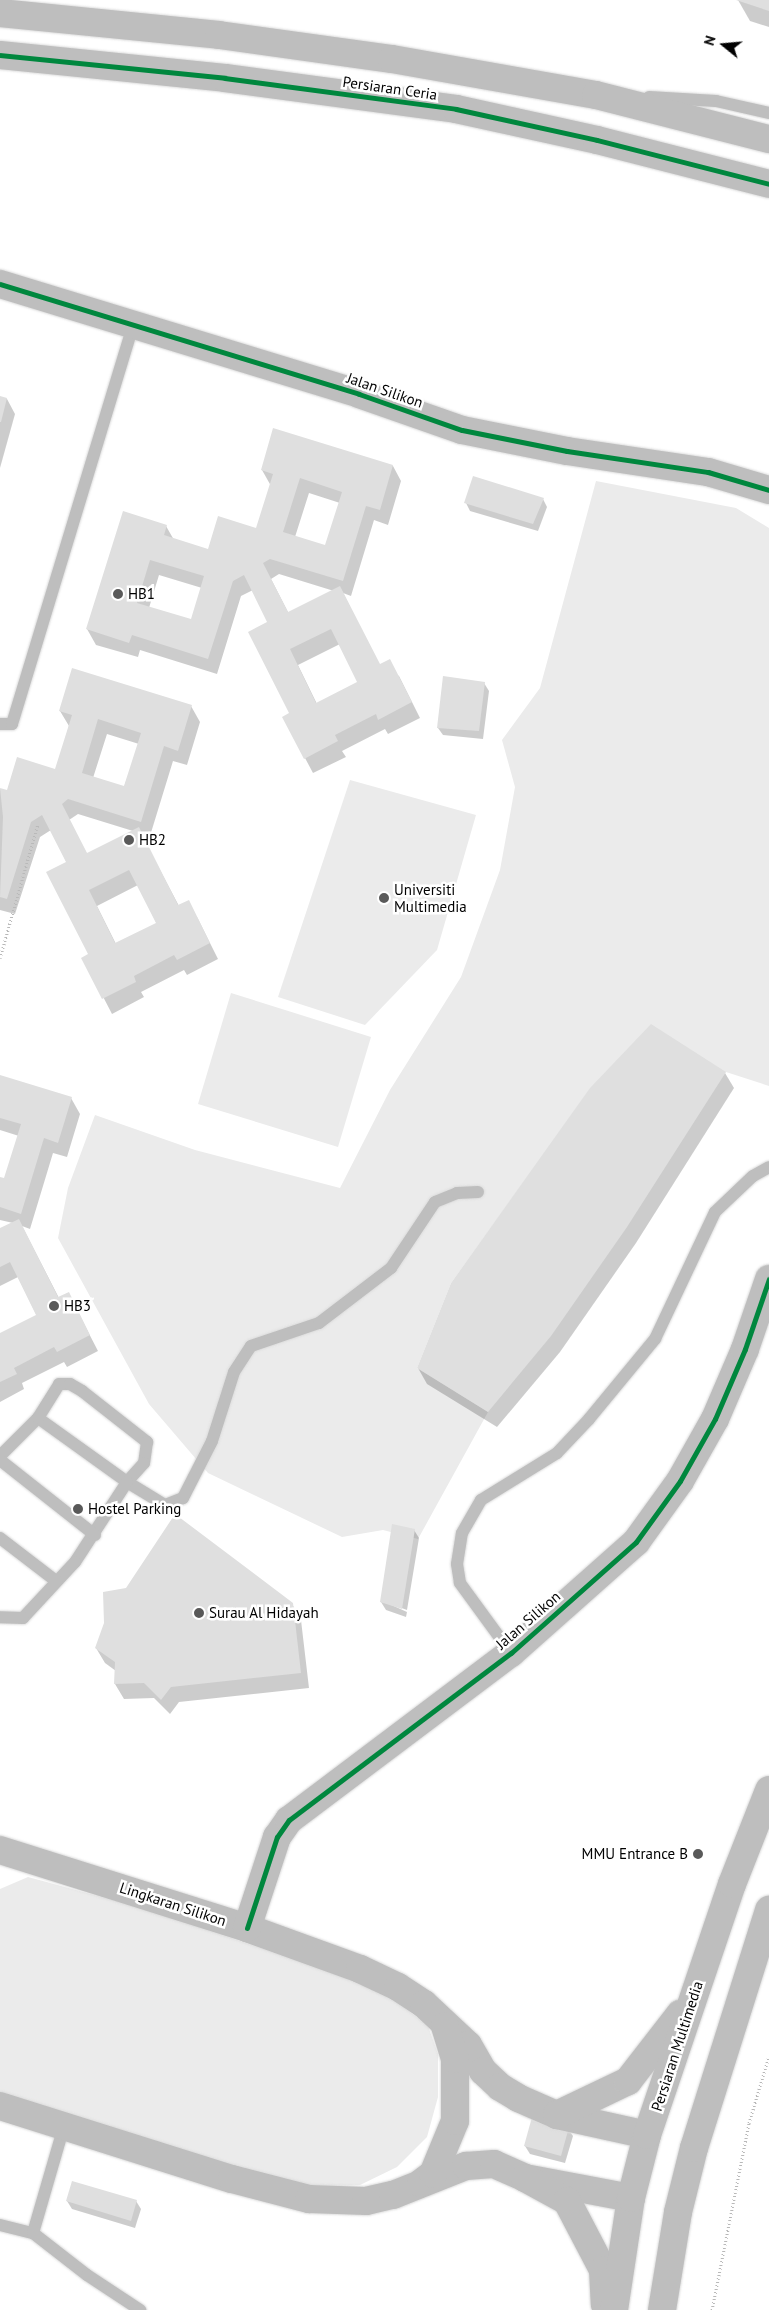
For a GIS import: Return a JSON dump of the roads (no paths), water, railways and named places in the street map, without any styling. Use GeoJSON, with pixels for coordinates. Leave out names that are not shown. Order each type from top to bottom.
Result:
{"type":"FeatureCollection","features":[{"type":"Feature","properties":{"kind":"street","name":"Persiaran Ceria"},"geometry":{"type":"LineString","coordinates":[[0,13],[220,35],[392,59],[596,95],[769,139]]}},
{"type":"Feature","properties":{"kind":"street","name":"Persiaran Ceria"},"geometry":{"type":"LineString","coordinates":[[0,55],[225,78],[456,110],[597,140],[769,184]]}},
{"type":"Feature","properties":{"kind":"street","name":"Jalan Silikon"},"geometry":{"type":"LineString","coordinates":[[0,284],[358,394],[462,430],[567,451],[708,472],[769,490]]}},
{"type":"Feature","properties":{"kind":"street","name":"Jalan Silikon"},"geometry":{"type":"LineString","coordinates":[[247,1928],[277,1837],[289,1820],[511,1653],[636,1542],[680,1481],[715,1419],[745,1349],[769,1279]]}},
{"type":"Feature","properties":{"kind":"street","name":"Persiaran Multimedia"},"geometry":{"type":"LineString","coordinates":[[614,2310],[631,2198],[647,2135],[693,1997],[769,1790]]}},
{"type":"Feature","properties":{"kind":"street","name":"Lingkaran Silikon"},"geometry":{"type":"LineString","coordinates":[[12,1854],[247,1928],[360,1969],[398,1986],[424,2004],[468,2045],[483,2071],[500,2087],[557,2115],[647,2135]]}},
{"type":"Feature","properties":{"kind":"street"},"geometry":{"type":"LineString","coordinates":[[0,1870],[12,1854]]}},
{"type":"Feature","properties":{"kind":"street"},"geometry":{"type":"LineString","coordinates":[[662,2310],[678,2212],[694,2148],[769,1910]]}},
{"type":"Feature","properties":{"kind":"street"},"geometry":{"type":"LineString","coordinates":[[557,2115],[628,2081],[693,1997]]}},
{"type":"Feature","properties":{"kind":"street","name":"Lingkaran Silikon"},"geometry":{"type":"LineString","coordinates":[[421,2183],[433,2174],[455,2121],[457,2087],[455,2059],[449,2032],[424,2004]]}},
{"type":"Feature","properties":{"kind":"street"},"geometry":{"type":"LineString","coordinates":[[0,2106],[309,2199],[366,2201],[466,2166],[494,2164],[525,2178],[567,2201],[603,2270],[605,2310]]}},
{"type":"Feature","properties":{"kind":"street"},"geometry":{"type":"LineString","coordinates":[[525,2178],[631,2198]]}},
{"type":"Feature","properties":{"kind":"lane"},"geometry":{"type":"LineString","coordinates":[[596,95],[716,101],[769,114]]}},
{"type":"Feature","properties":{"kind":"lane"},"geometry":{"type":"LineString","coordinates":[[0,724],[12,724],[133,326]]}},
{"type":"Feature","properties":{"kind":"lane"},"geometry":{"type":"LineString","coordinates":[[511,1653],[460,1583],[457,1564],[462,1533],[480,1500],[557,1453],[589,1420],[655,1339],[715,1212],[753,1176],[769,1167]]}},
{"type":"Feature","properties":{"kind":"lane"},"geometry":{"type":"LineString","coordinates":[[38,1418],[127,1482],[165,1505],[183,1498],[212,1442],[234,1372],[252,1346],[319,1323],[392,1268],[435,1202],[458,1192],[478,1192]]}},
{"type":"Feature","properties":{"kind":"lane"},"geometry":{"type":"LineString","coordinates":[[0,1617],[23,1618],[75,1562],[95,1535],[127,1482],[144,1463],[147,1442],[82,1391],[70,1384],[60,1384],[38,1418],[0,1458],[95,1535]]}},
{"type":"Feature","properties":{"kind":"lane"},"geometry":{"type":"LineString","coordinates":[[0,1538],[56,1581]]}},
{"type":"Feature","properties":{"kind":"lane"},"geometry":{"type":"LineString","coordinates":[[32,2233],[64,2126]]}},
{"type":"Feature","properties":{"kind":"lane"},"geometry":{"type":"LineString","coordinates":[[0,2225],[32,2233],[87,2275],[140,2310]]}},
{"type":"Feature","properties":{"kind":"place","name":"HB1"},"geometry":{"type":"Point","coordinates":[118,594]}},
{"type":"Feature","properties":{"kind":"place","name":"HB2"},"geometry":{"type":"Point","coordinates":[129,840]}},
{"type":"Feature","properties":{"kind":"place","name":"Universiti Multimedia"},"geometry":{"type":"Point","coordinates":[384,898]}},
{"type":"Feature","properties":{"kind":"place","name":"HB3"},"geometry":{"type":"Point","coordinates":[54,1306]}},
{"type":"Feature","properties":{"kind":"place","name":"Hostel Parking"},"geometry":{"type":"Point","coordinates":[78,1509]}},
{"type":"Feature","properties":{"kind":"place","name":"Surau Al Hidayah"},"geometry":{"type":"Point","coordinates":[199,1613]}},
{"type":"Feature","properties":{"kind":"place","name":"MMU Entrance B"},"geometry":{"type":"Point","coordinates":[698,1854]}}]}
